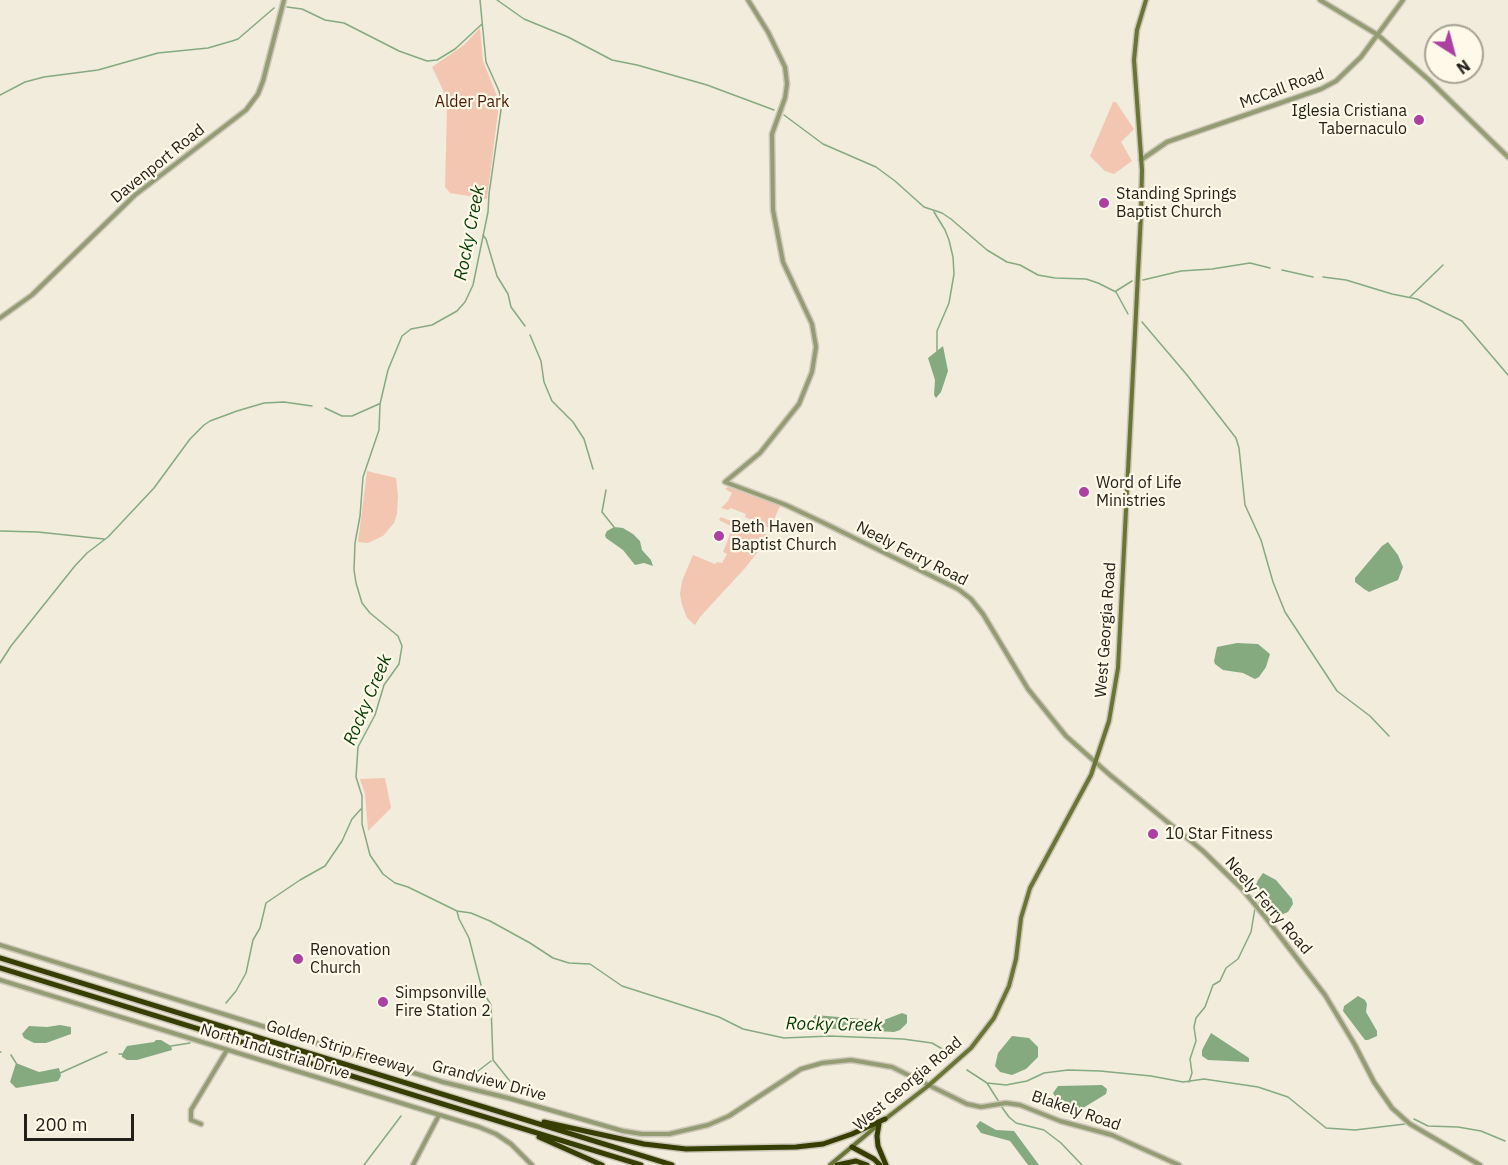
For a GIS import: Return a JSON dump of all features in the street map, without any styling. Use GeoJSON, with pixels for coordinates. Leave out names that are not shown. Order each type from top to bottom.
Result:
{"type":"FeatureCollection","features":[{"type":"Feature","properties":{"kind":"highway","name":"Golden Strip Freeway"},"geometry":{"type":"LineString","coordinates":[[0,958],[672,1165]]}},
{"type":"Feature","properties":{"kind":"highway","name":"Golden Strip Freeway"},"geometry":{"type":"LineString","coordinates":[[0,968],[641,1165]]}},
{"type":"Feature","properties":{"kind":"highway"},"geometry":{"type":"LineString","coordinates":[[513,1116],[644,1144],[686,1149],[796,1147],[822,1144],[885,1119]]}},
{"type":"Feature","properties":{"kind":"highway"},"geometry":{"type":"LineString","coordinates":[[879,1124],[876,1137],[886,1165]]}},
{"type":"Feature","properties":{"kind":"highway"},"geometry":{"type":"LineString","coordinates":[[512,1126],[602,1165]]}},
{"type":"Feature","properties":{"kind":"highway"},"geometry":{"type":"LineString","coordinates":[[852,1147],[874,1159],[880,1165]]}},
{"type":"Feature","properties":{"kind":"highway"},"geometry":{"type":"LineString","coordinates":[[837,1165],[855,1161],[867,1165]]}},
{"type":"Feature","properties":{"kind":"main road","name":"West Georgia Road"},"geometry":{"type":"LineString","coordinates":[[830,1165],[928,1086],[977,1041],[999,1010],[1016,959],[1021,918],[1030,888],[1082,793],[1109,721],[1118,664],[1140,221],[1141,160],[1134,60],[1137,30],[1146,0]]}},
{"type":"Feature","properties":{"kind":"street","name":"Davenport Road"},"geometry":{"type":"LineString","coordinates":[[0,318],[32,295],[135,195],[246,110],[258,94],[263,81],[284,0]]}},
{"type":"Feature","properties":{"kind":"street","name":"Neely Ferry Road"},"geometry":{"type":"LineString","coordinates":[[747,0],[768,32],[785,67],[787,84],[785,98],[772,134],[772,210],[783,262],[812,324],[816,347],[812,372],[799,404],[759,453],[725,482],[803,513],[965,593],[983,614],[1035,698],[1066,736],[1095,763],[1203,851],[1255,905],[1287,943],[1325,995],[1374,1082],[1392,1108],[1410,1124],[1480,1165]]}},
{"type":"Feature","properties":{"kind":"street"},"geometry":{"type":"LineString","coordinates":[[1320,0],[1378,34],[1508,157]]}},
{"type":"Feature","properties":{"kind":"street","name":"McCall Road"},"geometry":{"type":"LineString","coordinates":[[1141,160],[1167,142],[1330,84],[1351,68],[1403,0]]}},
{"type":"Feature","properties":{"kind":"street","name":"Grandview Drive"},"geometry":{"type":"LineString","coordinates":[[0,945],[443,1082],[623,1131],[642,1134],[669,1134],[708,1125],[729,1116],[801,1069],[822,1063],[851,1060],[892,1067],[928,1086]]}},
{"type":"Feature","properties":{"kind":"street","name":"North Industrial Drive"},"geometry":{"type":"LineString","coordinates":[[0,980],[496,1134],[511,1144],[532,1165]]}},
{"type":"Feature","properties":{"kind":"street"},"geometry":{"type":"LineString","coordinates":[[201,1124],[191,1120],[190,1110],[227,1050]]}},
{"type":"Feature","properties":{"kind":"street","name":"Blakely Road"},"geometry":{"type":"LineString","coordinates":[[928,1086],[967,1104],[981,1107],[1006,1103],[1020,1105],[1060,1121],[1112,1136],[1179,1165]]}},
{"type":"Feature","properties":{"kind":"street"},"geometry":{"type":"LineString","coordinates":[[413,1165],[439,1115]]}},
{"type":"Feature","properties":{"kind":"green space","name":"Alder Park"},"geometry":{"type":"Polygon","coordinates":[[[480,28],[483,61],[497,96],[498,112],[487,199],[450,193],[445,187],[447,109],[443,90],[432,67],[464,45],[480,28]]]}},
{"type":"Feature","properties":{"kind":"green space"},"geometry":{"type":"Polygon","coordinates":[[[1113,102],[1116,102],[1134,129],[1121,142],[1132,161],[1114,174],[1105,171],[1090,156],[1113,102]]]}},
{"type":"Feature","properties":{"kind":"green space"},"geometry":{"type":"Polygon","coordinates":[[[367,471],[396,478],[398,496],[394,523],[383,536],[368,543],[358,542],[367,471]]]}},
{"type":"Feature","properties":{"kind":"green space"},"geometry":{"type":"Polygon","coordinates":[[[728,487],[780,506],[771,526],[769,528],[731,508],[728,510],[721,508],[732,493],[725,489],[728,487]]]}},
{"type":"Feature","properties":{"kind":"green space"},"geometry":{"type":"Polygon","coordinates":[[[721,517],[738,524],[740,521],[770,536],[695,625],[687,618],[682,605],[680,594],[682,581],[693,555],[715,564],[722,563],[727,554],[723,552],[733,527],[719,520],[721,517]]]}},
{"type":"Feature","properties":{"kind":"green space"},"geometry":{"type":"Polygon","coordinates":[[[385,778],[391,808],[368,831],[365,794],[360,779],[385,778]]]}},
{"type":"Feature","properties":{"kind":"water"},"geometry":{"type":"Polygon","coordinates":[[[943,346],[948,371],[941,392],[936,398],[934,395],[935,380],[928,358],[943,346]]]}},
{"type":"Feature","properties":{"kind":"water"},"geometry":{"type":"Polygon","coordinates":[[[614,527],[623,528],[640,541],[642,550],[653,566],[644,563],[635,565],[623,550],[606,538],[607,531],[614,527]]]}},
{"type":"Feature","properties":{"kind":"water"},"geometry":{"type":"Polygon","coordinates":[[[1388,542],[1398,555],[1403,567],[1398,580],[1369,592],[1355,582],[1355,578],[1388,542]]]}},
{"type":"Feature","properties":{"kind":"water"},"geometry":{"type":"Polygon","coordinates":[[[1237,643],[1258,644],[1270,654],[1266,667],[1259,677],[1255,679],[1243,673],[1223,670],[1215,664],[1217,647],[1237,643]]]}},
{"type":"Feature","properties":{"kind":"water"},"geometry":{"type":"Polygon","coordinates":[[[1263,873],[1276,880],[1292,899],[1293,904],[1288,912],[1283,914],[1279,912],[1256,885],[1263,873]]]}},
{"type":"Feature","properties":{"kind":"water"},"geometry":{"type":"Polygon","coordinates":[[[1358,996],[1365,1000],[1366,1012],[1377,1031],[1377,1036],[1368,1040],[1365,1040],[1343,1011],[1344,1006],[1358,996]]]}},
{"type":"Feature","properties":{"kind":"water"},"geometry":{"type":"Polygon","coordinates":[[[902,1013],[907,1015],[907,1023],[894,1032],[818,1028],[815,1027],[813,1018],[815,1015],[884,1020],[902,1013]]]}},
{"type":"Feature","properties":{"kind":"water"},"geometry":{"type":"Polygon","coordinates":[[[29,1026],[71,1027],[71,1034],[46,1043],[34,1043],[24,1038],[22,1034],[29,1026]]]}},
{"type":"Feature","properties":{"kind":"water"},"geometry":{"type":"Polygon","coordinates":[[[1211,1033],[1249,1058],[1249,1062],[1208,1060],[1202,1056],[1202,1050],[1211,1033]]]}},
{"type":"Feature","properties":{"kind":"water"},"geometry":{"type":"Polygon","coordinates":[[[1012,1036],[1029,1038],[1038,1047],[1038,1057],[1026,1069],[1012,1075],[1000,1072],[995,1066],[998,1053],[1012,1036]]]}},
{"type":"Feature","properties":{"kind":"water"},"geometry":{"type":"Polygon","coordinates":[[[161,1040],[171,1046],[172,1050],[137,1060],[127,1060],[122,1057],[127,1046],[161,1040]]]}},
{"type":"Feature","properties":{"kind":"water"},"geometry":{"type":"Polygon","coordinates":[[[16,1063],[39,1072],[59,1068],[61,1076],[58,1081],[16,1088],[10,1082],[16,1063]]]}},
{"type":"Feature","properties":{"kind":"water"},"geometry":{"type":"Polygon","coordinates":[[[1102,1085],[1107,1089],[1106,1094],[1083,1108],[1070,1107],[1057,1100],[1053,1093],[1058,1086],[1102,1085]]]}},
{"type":"Feature","properties":{"kind":"water"},"geometry":{"type":"Polygon","coordinates":[[[980,1121],[996,1130],[1014,1131],[1039,1165],[1028,1165],[1010,1141],[981,1133],[976,1126],[980,1121]]]}},
{"type":"Feature","properties":{"kind":"waterway","name":"Rocky Creek"},"geometry":{"type":"LineString","coordinates":[[480,0],[486,62],[502,103],[488,212],[473,285],[465,302],[457,311],[432,325],[411,329],[402,336],[388,370],[380,404],[379,430],[363,477],[355,543],[356,583],[362,603],[370,613],[398,636],[402,646],[399,664],[384,685],[375,715],[358,747],[356,777],[362,796],[362,824],[370,855],[383,874],[395,883],[457,911],[471,913],[490,921],[553,958],[569,963],[590,964],[622,986],[719,1017],[743,1029],[784,1038],[830,1036],[903,1039],[932,1043],[946,1051]]}},
{"type":"Feature","properties":{"kind":"waterway"},"geometry":{"type":"LineString","coordinates":[[497,0],[524,19],[568,37],[612,60],[707,85],[774,110]]}},
{"type":"Feature","properties":{"kind":"waterway"},"geometry":{"type":"LineString","coordinates":[[287,7],[302,9],[325,20],[344,23],[399,51],[427,61],[437,60],[455,49],[482,24]]}},
{"type":"Feature","properties":{"kind":"waterway"},"geometry":{"type":"LineString","coordinates":[[0,95],[25,82],[44,77],[98,70],[158,53],[208,48],[232,41],[238,39],[274,8]]}},
{"type":"Feature","properties":{"kind":"waterway"},"geometry":{"type":"LineString","coordinates":[[784,115],[823,144],[876,167],[924,207],[942,213],[987,250],[1007,262],[1020,265],[1038,275],[1086,279],[1098,283],[1116,292],[1128,314]]}},
{"type":"Feature","properties":{"kind":"waterway"},"geometry":{"type":"LineString","coordinates":[[934,212],[949,240],[954,274],[949,303],[937,331],[937,351]]}},
{"type":"Feature","properties":{"kind":"waterway"},"geometry":{"type":"LineString","coordinates":[[483,235],[497,276],[508,294],[511,307],[525,326]]}},
{"type":"Feature","properties":{"kind":"waterway"},"geometry":{"type":"LineString","coordinates":[[1143,280],[1181,271],[1250,263],[1270,268]]}},
{"type":"Feature","properties":{"kind":"waterway"},"geometry":{"type":"LineString","coordinates":[[1410,297],[1443,265]]}},
{"type":"Feature","properties":{"kind":"waterway"},"geometry":{"type":"LineString","coordinates":[[1282,270],[1313,277]]}},
{"type":"Feature","properties":{"kind":"waterway"},"geometry":{"type":"LineString","coordinates":[[1323,277],[1346,280],[1417,299],[1462,321],[1508,375]]}},
{"type":"Feature","properties":{"kind":"waterway"},"geometry":{"type":"LineString","coordinates":[[1116,291],[1132,281]]}},
{"type":"Feature","properties":{"kind":"waterway"},"geometry":{"type":"LineString","coordinates":[[1142,322],[1236,438],[1245,505],[1261,540],[1273,582],[1285,612],[1337,691],[1370,716],[1389,736]]}},
{"type":"Feature","properties":{"kind":"waterway"},"geometry":{"type":"LineString","coordinates":[[530,335],[541,361],[544,382],[552,401],[573,422],[584,439],[593,469]]}},
{"type":"Feature","properties":{"kind":"waterway"},"geometry":{"type":"LineString","coordinates":[[0,663],[74,567],[87,553],[108,537],[154,488],[190,439],[204,425],[264,403],[284,402],[312,406]]}},
{"type":"Feature","properties":{"kind":"waterway"},"geometry":{"type":"LineString","coordinates":[[325,408],[342,416],[352,416],[379,404]]}},
{"type":"Feature","properties":{"kind":"waterway"},"geometry":{"type":"LineString","coordinates":[[606,490],[602,512],[614,527]]}},
{"type":"Feature","properties":{"kind":"waterway"},"geometry":{"type":"LineString","coordinates":[[0,531],[38,532],[104,539]]}},
{"type":"Feature","properties":{"kind":"waterway"},"geometry":{"type":"LineString","coordinates":[[226,1003],[246,973],[253,940],[260,928],[266,903],[325,866],[342,841],[352,819],[361,809]]}},
{"type":"Feature","properties":{"kind":"waterway"},"geometry":{"type":"LineString","coordinates":[[1259,903],[1261,899]]}},
{"type":"Feature","properties":{"kind":"waterway"},"geometry":{"type":"LineString","coordinates":[[1189,1082],[1192,1073],[1190,1059],[1196,1041],[1194,1027],[1196,1018],[1205,1007],[1213,985],[1220,981],[1226,968],[1238,959],[1251,932],[1255,908]]}},
{"type":"Feature","properties":{"kind":"waterway"},"geometry":{"type":"LineString","coordinates":[[457,911],[469,938],[481,985]]}},
{"type":"Feature","properties":{"kind":"waterway"},"geometry":{"type":"LineString","coordinates":[[485,995],[491,1005],[493,1060],[513,1085]]}},
{"type":"Feature","properties":{"kind":"waterway"},"geometry":{"type":"LineString","coordinates":[[171,1046],[190,1043]]}},
{"type":"Feature","properties":{"kind":"waterway"},"geometry":{"type":"LineString","coordinates":[[60,1073],[107,1052]]}},
{"type":"Feature","properties":{"kind":"waterway"},"geometry":{"type":"LineString","coordinates":[[11,1055],[16,1063]]}},
{"type":"Feature","properties":{"kind":"waterway"},"geometry":{"type":"LineString","coordinates":[[448,1071],[478,1071],[491,1061]]}},
{"type":"Feature","properties":{"kind":"waterway","name":"Rocky Creek"},"geometry":{"type":"LineString","coordinates":[[967,1070],[987,1083],[999,1102]]}},
{"type":"Feature","properties":{"kind":"waterway"},"geometry":{"type":"LineString","coordinates":[[987,1083],[1006,1085],[1027,1081],[1044,1073],[1068,1070],[1151,1076],[1183,1082],[1204,1079],[1258,1087],[1288,1097],[1326,1128],[1355,1130],[1405,1124]]}},
{"type":"Feature","properties":{"kind":"waterway","name":"Rocky Creek"},"geometry":{"type":"LineString","coordinates":[[1001,1106],[1016,1123],[1044,1130],[1061,1143],[1082,1165]]}},
{"type":"Feature","properties":{"kind":"waterway"},"geometry":{"type":"LineString","coordinates":[[364,1165],[401,1116]]}},
{"type":"Feature","properties":{"kind":"waterway"},"geometry":{"type":"LineString","coordinates":[[1414,1119],[1428,1126],[1458,1127],[1481,1131],[1505,1141]]}},
{"type":"Feature","properties":{"kind":"place","name":"Iglesia Cristiana Tabernaculo"},"geometry":{"type":"Point","coordinates":[1419,120]}},
{"type":"Feature","properties":{"kind":"place","name":"Standing Springs Baptist Church"},"geometry":{"type":"Point","coordinates":[1104,203]}},
{"type":"Feature","properties":{"kind":"place","name":"Word of Life Ministries"},"geometry":{"type":"Point","coordinates":[1084,492]}},
{"type":"Feature","properties":{"kind":"place","name":"Beth Haven Baptist Church"},"geometry":{"type":"Point","coordinates":[719,536]}},
{"type":"Feature","properties":{"kind":"place","name":"10 Star Fitness"},"geometry":{"type":"Point","coordinates":[1153,834]}},
{"type":"Feature","properties":{"kind":"place","name":"Renovation Church"},"geometry":{"type":"Point","coordinates":[298,959]}},
{"type":"Feature","properties":{"kind":"place","name":"Simpsonville Fire Station 2"},"geometry":{"type":"Point","coordinates":[383,1002]}}]}
